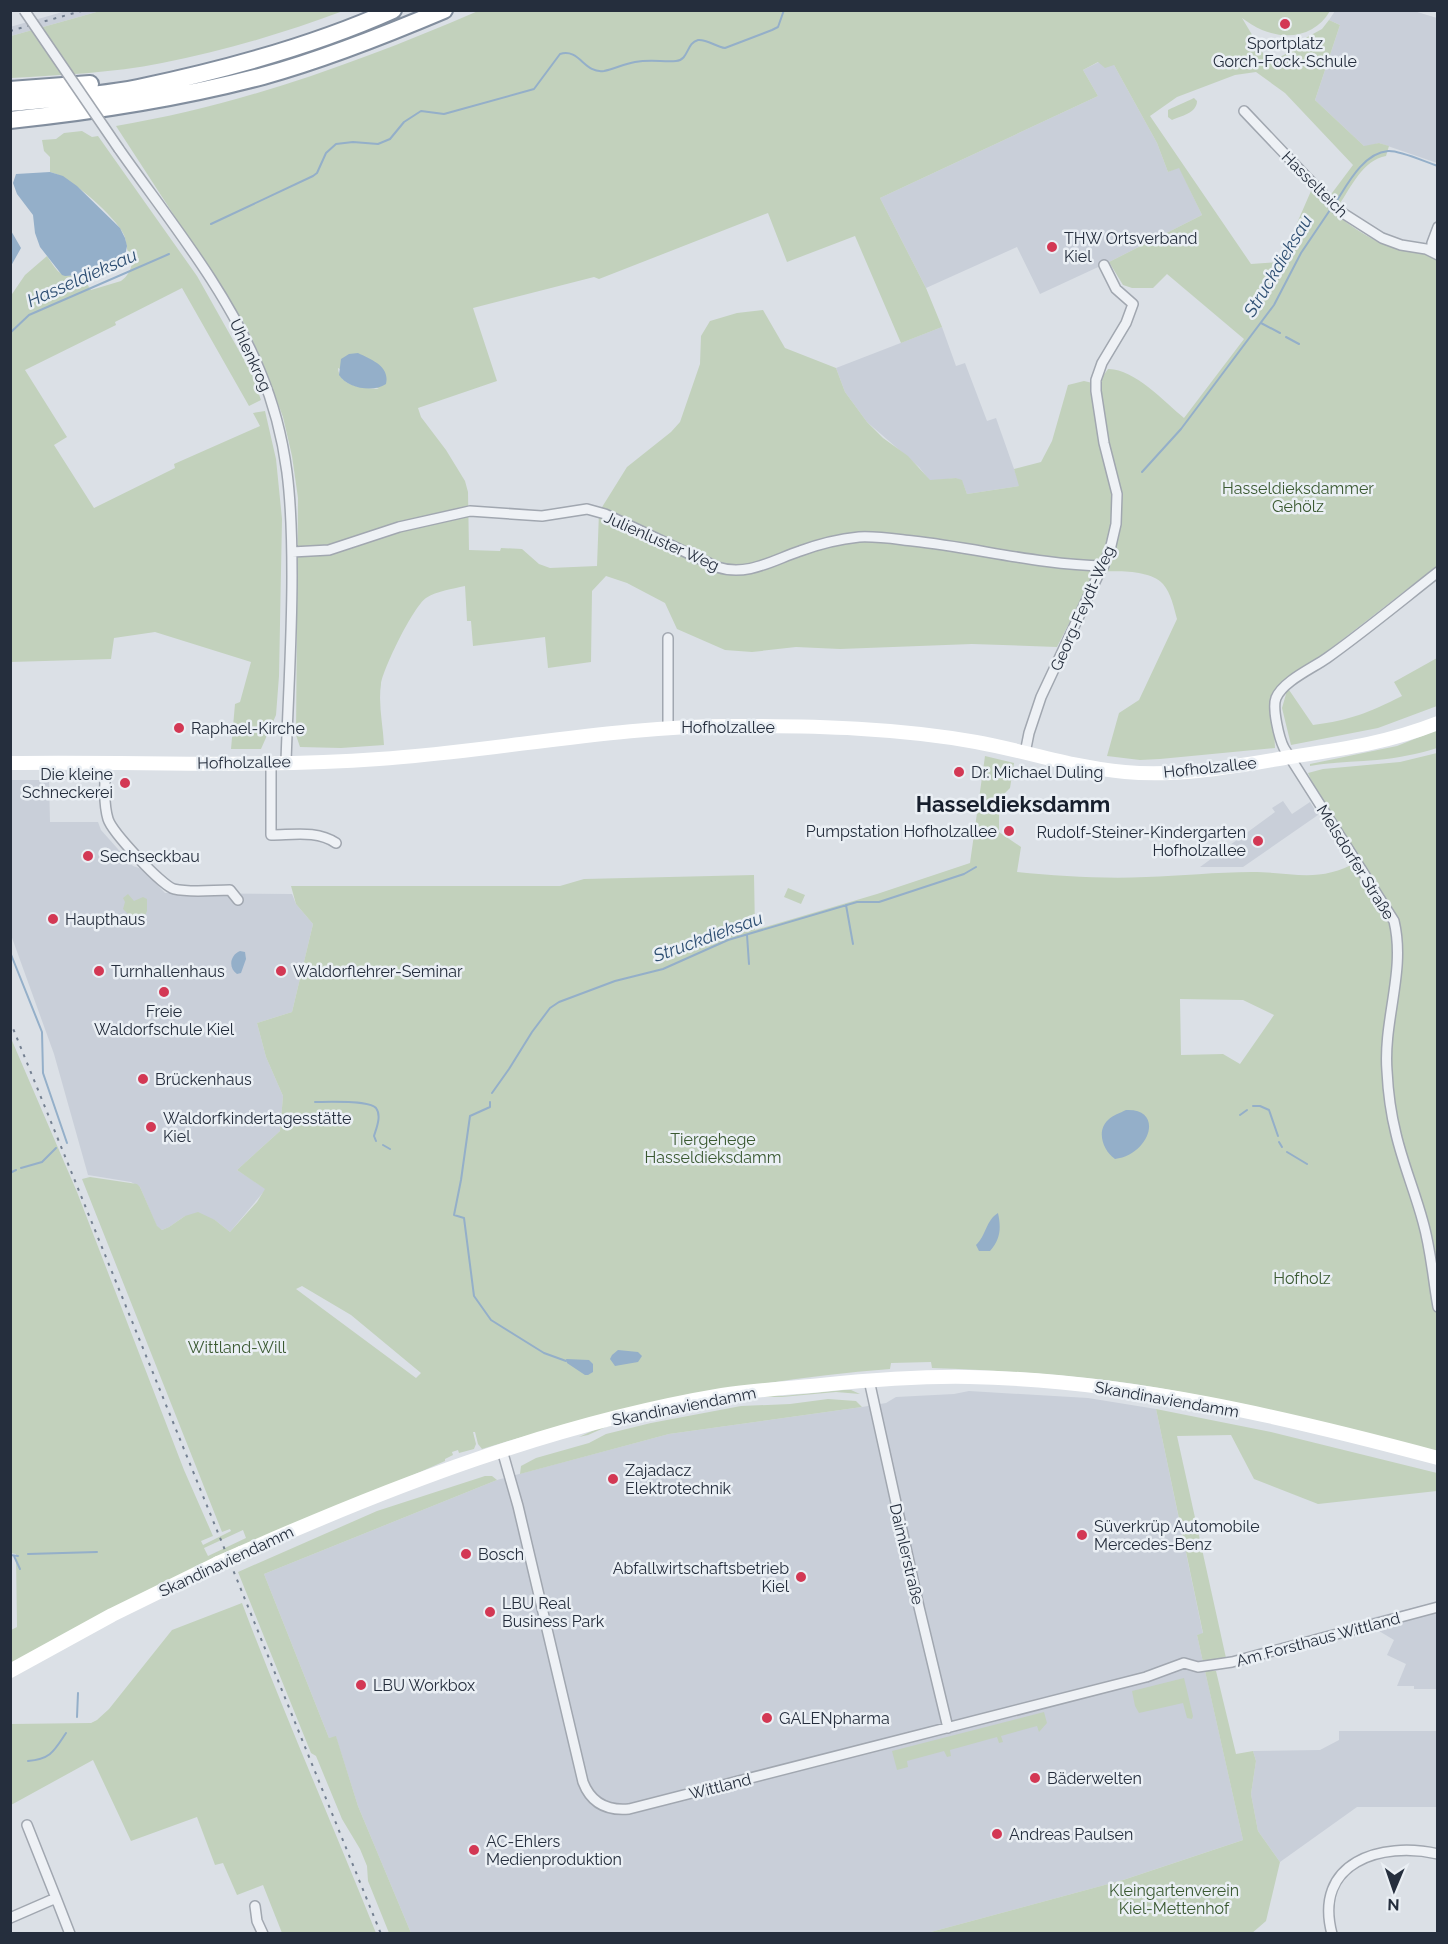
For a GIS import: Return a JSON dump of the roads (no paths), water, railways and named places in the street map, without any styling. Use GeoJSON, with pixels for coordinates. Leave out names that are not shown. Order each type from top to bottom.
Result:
{"type":"FeatureCollection","features":[{"type":"Feature","properties":{"kind":"highway"},"geometry":{"type":"LineString","coordinates":[[10,103],[137,88],[259,57],[393,10]]}},
{"type":"Feature","properties":{"kind":"highway"},"geometry":{"type":"LineString","coordinates":[[10,120],[121,107],[208,90],[317,59],[385,35],[444,10]]}},
{"type":"Feature","properties":{"kind":"highway"},"geometry":{"type":"LineString","coordinates":[[10,90],[180,77]]}},
{"type":"Feature","properties":{"kind":"main road","name":"Hofholzallee"},"geometry":{"type":"LineString","coordinates":[[10,764],[286,762],[395,758],[668,727],[739,726],[877,730],[977,742],[1076,765],[1140,773],[1203,770],[1375,744],[1437,723]]}},
{"type":"Feature","properties":{"kind":"main road","name":"Skandinaviendamm"},"geometry":{"type":"LineString","coordinates":[[10,1671],[94,1624],[218,1563],[332,1513],[419,1479],[502,1450],[592,1424],[723,1395],[904,1377],[971,1377],[1100,1386],[1209,1404],[1437,1458]]}},
{"type":"Feature","properties":{"kind":"street","name":"Uhlenkrog"},"geometry":{"type":"LineString","coordinates":[[24,10],[216,289],[241,331],[261,372],[275,413],[286,457],[291,499],[292,610],[286,762]]}},
{"type":"Feature","properties":{"kind":"street","name":"Hasselteich"},"geometry":{"type":"LineString","coordinates":[[1244,111],[1338,210],[1361,227],[1393,243],[1435,253]]}},
{"type":"Feature","properties":{"kind":"street"},"geometry":{"type":"LineString","coordinates":[[1435,253],[1431,243],[1437,227]]}},
{"type":"Feature","properties":{"kind":"street","name":"Georg-Feydt-Weg"},"geometry":{"type":"LineString","coordinates":[[1025,753],[1041,697],[1104,566],[1116,524],[1117,494],[1104,443],[1096,380],[1102,363],[1126,323],[1133,304],[1116,289],[1104,265]]}},
{"type":"Feature","properties":{"kind":"street","name":"Julienluster Weg"},"geometry":{"type":"LineString","coordinates":[[292,552],[328,550],[399,527],[470,511],[542,516],[587,509],[605,514],[717,567],[730,570],[750,569],[800,551],[843,539],[860,537],[928,542],[1065,564],[1104,566]]}},
{"type":"Feature","properties":{"kind":"street","name":"Melsdorfer Straße"},"geometry":{"type":"LineString","coordinates":[[1437,572],[1327,658],[1286,686],[1277,696],[1275,707],[1281,741],[1289,757],[1394,921],[1399,955],[1387,1036],[1388,1089],[1396,1135],[1424,1224],[1437,1307]]}},
{"type":"Feature","properties":{"kind":"street"},"geometry":{"type":"LineString","coordinates":[[668,638],[668,727]]}},
{"type":"Feature","properties":{"kind":"street"},"geometry":{"type":"LineString","coordinates":[[271,762],[271,835],[316,834],[336,843]]}},
{"type":"Feature","properties":{"kind":"street"},"geometry":{"type":"LineString","coordinates":[[106,763],[106,810],[110,824],[159,878],[173,889],[230,890],[238,900]]}},
{"type":"Feature","properties":{"kind":"street","name":"Daimlerstraße"},"geometry":{"type":"LineString","coordinates":[[869,1380],[913,1583],[948,1728]]}},
{"type":"Feature","properties":{"kind":"street","name":"Wittland"},"geometry":{"type":"LineString","coordinates":[[502,1450],[518,1506],[583,1782],[588,1793],[599,1804],[616,1810],[629,1809],[1146,1677],[1184,1663],[1198,1667]]}},
{"type":"Feature","properties":{"kind":"street","name":"Am Forsthaus Wittland"},"geometry":{"type":"LineString","coordinates":[[1198,1667],[1232,1662],[1437,1607]]}},
{"type":"Feature","properties":{"kind":"street"},"geometry":{"type":"LineString","coordinates":[[27,1826],[70,1934]]}},
{"type":"Feature","properties":{"kind":"street"},"geometry":{"type":"LineString","coordinates":[[1332,1934],[1328,1905],[1333,1886],[1349,1866],[1368,1855],[1426,1851],[1437,1854]]}},
{"type":"Feature","properties":{"kind":"street"},"geometry":{"type":"LineString","coordinates":[[10,1918],[56,1898]]}},
{"type":"Feature","properties":{"kind":"street"},"geometry":{"type":"LineString","coordinates":[[255,1906],[257,1921],[263,1934]]}},
{"type":"Feature","properties":{"kind":"water"},"geometry":{"type":"Polygon","coordinates":[[[50,172],[63,176],[77,186],[120,228],[127,246],[125,256],[119,263],[81,275],[65,276],[40,247],[35,233],[33,215],[17,194],[13,183],[16,174],[50,172]]]}},
{"type":"Feature","properties":{"kind":"water"},"geometry":{"type":"Polygon","coordinates":[[[10,229],[21,248],[11,266],[10,266],[10,229]]]}},
{"type":"Feature","properties":{"kind":"water"},"geometry":{"type":"Polygon","coordinates":[[[358,353],[383,368],[387,378],[386,384],[381,387],[361,388],[348,383],[339,375],[341,359],[349,354],[358,353]]]}},
{"type":"Feature","properties":{"kind":"water"},"geometry":{"type":"Polygon","coordinates":[[[240,951],[245,952],[246,959],[241,973],[237,974],[231,962],[234,955],[240,951]]]}},
{"type":"Feature","properties":{"kind":"water"},"geometry":{"type":"Polygon","coordinates":[[[1126,1110],[1138,1111],[1146,1116],[1149,1124],[1148,1132],[1137,1149],[1127,1156],[1115,1159],[1104,1146],[1102,1130],[1110,1118],[1126,1110]]]}},
{"type":"Feature","properties":{"kind":"water"},"geometry":{"type":"Polygon","coordinates":[[[998,1213],[1000,1228],[996,1242],[990,1251],[979,1251],[976,1245],[991,1220],[998,1213]]]}},
{"type":"Feature","properties":{"kind":"water"},"geometry":{"type":"Polygon","coordinates":[[[618,1350],[638,1352],[642,1356],[638,1362],[615,1366],[610,1359],[618,1350]]]}},
{"type":"Feature","properties":{"kind":"water"},"geometry":{"type":"Polygon","coordinates":[[[566,1359],[589,1360],[593,1364],[593,1372],[585,1375],[567,1363],[566,1359]]]}},
{"type":"Feature","properties":{"kind":"waterway","name":"Hasseldieksau"},"geometry":{"type":"LineString","coordinates":[[211,224],[313,176],[317,173],[326,153],[336,144],[353,142],[378,144],[390,139],[404,122],[421,111],[444,114],[534,89],[560,54],[572,55],[597,71],[641,61],[676,61],[683,58],[691,44],[698,40],[725,48],[772,30],[778,27],[784,10]]}},
{"type":"Feature","properties":{"kind":"waterway","name":"Struckdieksau"},"geometry":{"type":"LineString","coordinates":[[1336,202],[1363,164],[1379,153],[1399,152],[1438,166]]}},
{"type":"Feature","properties":{"kind":"waterway","name":"Struckdieksau"},"geometry":{"type":"LineString","coordinates":[[1142,472],[1181,429],[1274,305],[1301,253],[1332,207]]}},
{"type":"Feature","properties":{"kind":"waterway","name":"Hasseldieksau"},"geometry":{"type":"LineString","coordinates":[[10,333],[29,315],[169,254]]}},
{"type":"Feature","properties":{"kind":"waterway"},"geometry":{"type":"LineString","coordinates":[[1261,323],[1280,333]]}},
{"type":"Feature","properties":{"kind":"waterway"},"geometry":{"type":"LineString","coordinates":[[1286,337],[1299,344]]}},
{"type":"Feature","properties":{"kind":"waterway","name":"Struckdieksau"},"geometry":{"type":"LineString","coordinates":[[492,1093],[532,1032],[550,1008],[559,1002],[615,981],[663,969],[728,940],[857,902],[879,902],[964,874],[976,867]]}},
{"type":"Feature","properties":{"kind":"waterway"},"geometry":{"type":"LineString","coordinates":[[846,905],[853,944]]}},
{"type":"Feature","properties":{"kind":"waterway"},"geometry":{"type":"LineString","coordinates":[[747,935],[749,964]]}},
{"type":"Feature","properties":{"kind":"waterway"},"geometry":{"type":"LineString","coordinates":[[10,952],[42,1032],[43,1073],[67,1143]]}},
{"type":"Feature","properties":{"kind":"waterway"},"geometry":{"type":"LineString","coordinates":[[315,1102],[372,1105],[378,1111],[379,1119],[374,1136],[376,1141]]}},
{"type":"Feature","properties":{"kind":"waterway","name":"Struckdieksau"},"geometry":{"type":"LineString","coordinates":[[490,1102],[490,1107],[470,1116],[454,1215],[464,1218],[474,1296],[491,1320],[544,1353],[566,1361]]}},
{"type":"Feature","properties":{"kind":"waterway"},"geometry":{"type":"LineString","coordinates":[[1253,1106],[1269,1110],[1278,1136]]}},
{"type":"Feature","properties":{"kind":"waterway"},"geometry":{"type":"LineString","coordinates":[[1240,1115],[1247,1110]]}},
{"type":"Feature","properties":{"kind":"waterway"},"geometry":{"type":"LineString","coordinates":[[1279,1142],[1282,1147]]}},
{"type":"Feature","properties":{"kind":"waterway"},"geometry":{"type":"LineString","coordinates":[[383,1145],[390,1149]]}},
{"type":"Feature","properties":{"kind":"waterway"},"geometry":{"type":"LineString","coordinates":[[21,1168],[42,1162],[56,1148]]}},
{"type":"Feature","properties":{"kind":"waterway"},"geometry":{"type":"LineString","coordinates":[[1287,1152],[1307,1164]]}},
{"type":"Feature","properties":{"kind":"waterway"},"geometry":{"type":"LineString","coordinates":[[10,1173],[16,1170]]}},
{"type":"Feature","properties":{"kind":"waterway"},"geometry":{"type":"LineString","coordinates":[[28,1554],[97,1552]]}},
{"type":"Feature","properties":{"kind":"waterway"},"geometry":{"type":"LineString","coordinates":[[10,1555],[18,1556]]}},
{"type":"Feature","properties":{"kind":"waterway"},"geometry":{"type":"LineString","coordinates":[[14,1556],[20,1569]]}},
{"type":"Feature","properties":{"kind":"waterway"},"geometry":{"type":"LineString","coordinates":[[77,1717],[78,1693]]}},
{"type":"Feature","properties":{"kind":"waterway"},"geometry":{"type":"LineString","coordinates":[[28,1761],[47,1756],[66,1733]]}},
{"type":"Feature","properties":{"kind":"railway"},"geometry":{"type":"LineString","coordinates":[[10,31],[85,10]]}},
{"type":"Feature","properties":{"kind":"railway"},"geometry":{"type":"LineString","coordinates":[[10,1021],[381,1934]]}},
{"type":"Feature","properties":{"kind":"place","name":"Sportplatz Gorch-Fock-Schule"},"geometry":{"type":"Point","coordinates":[1285,24]}},
{"type":"Feature","properties":{"kind":"place","name":"THW Ortsverband Kiel"},"geometry":{"type":"Point","coordinates":[1052,247]}},
{"type":"Feature","properties":{"kind":"place","name":"Raphael-Kirche"},"geometry":{"type":"Point","coordinates":[179,728]}},
{"type":"Feature","properties":{"kind":"place","name":"Dr. Michael Duling"},"geometry":{"type":"Point","coordinates":[959,772]}},
{"type":"Feature","properties":{"kind":"place","name":"Die kleine Schneckerei"},"geometry":{"type":"Point","coordinates":[125,783]}},
{"type":"Feature","properties":{"kind":"place","name":"Pumpstation Hofholzallee"},"geometry":{"type":"Point","coordinates":[1009,831]}},
{"type":"Feature","properties":{"kind":"place","name":"Rudolf-Steiner-Kindergarten Hofholzallee"},"geometry":{"type":"Point","coordinates":[1258,841]}},
{"type":"Feature","properties":{"kind":"place","name":"Sechseckbau"},"geometry":{"type":"Point","coordinates":[88,856]}},
{"type":"Feature","properties":{"kind":"place","name":"Haupthaus"},"geometry":{"type":"Point","coordinates":[53,919]}},
{"type":"Feature","properties":{"kind":"place","name":"Turnhallenhaus"},"geometry":{"type":"Point","coordinates":[99,971]}},
{"type":"Feature","properties":{"kind":"place","name":"Waldorflehrer-Seminar"},"geometry":{"type":"Point","coordinates":[281,971]}},
{"type":"Feature","properties":{"kind":"place","name":"Freie Waldorfschule Kiel"},"geometry":{"type":"Point","coordinates":[164,992]}},
{"type":"Feature","properties":{"kind":"place","name":"Brückenhaus"},"geometry":{"type":"Point","coordinates":[143,1079]}},
{"type":"Feature","properties":{"kind":"place","name":"Waldorfkindertagesstätte Kiel"},"geometry":{"type":"Point","coordinates":[151,1127]}},
{"type":"Feature","properties":{"kind":"place","name":"Zajadacz Elektrotechnik"},"geometry":{"type":"Point","coordinates":[613,1479]}},
{"type":"Feature","properties":{"kind":"place","name":"Süverkrüp Automobile Mercedes-Benz"},"geometry":{"type":"Point","coordinates":[1082,1535]}},
{"type":"Feature","properties":{"kind":"place","name":"Bosch"},"geometry":{"type":"Point","coordinates":[466,1554]}},
{"type":"Feature","properties":{"kind":"place","name":"Abfallwirtschaftsbetrieb Kiel"},"geometry":{"type":"Point","coordinates":[801,1577]}},
{"type":"Feature","properties":{"kind":"place","name":"LBU Real Business Park"},"geometry":{"type":"Point","coordinates":[490,1612]}},
{"type":"Feature","properties":{"kind":"place","name":"LBU Workbox"},"geometry":{"type":"Point","coordinates":[361,1685]}},
{"type":"Feature","properties":{"kind":"place","name":"GALENpharma"},"geometry":{"type":"Point","coordinates":[767,1718]}},
{"type":"Feature","properties":{"kind":"place","name":"Bäderwelten"},"geometry":{"type":"Point","coordinates":[1035,1778]}},
{"type":"Feature","properties":{"kind":"place","name":"Andreas Paulsen"},"geometry":{"type":"Point","coordinates":[997,1834]}},
{"type":"Feature","properties":{"kind":"place","name":"AC-Ehlers Medienproduktion"},"geometry":{"type":"Point","coordinates":[474,1850]}},
{"type":"Feature","properties":{"kind":"district","name":"Hasseldieksdamm"},"geometry":{"type":"Point","coordinates":[1013,804]}},
{"type":"Feature","properties":{"kind":"park label","name":"Hasseldieksdammer Gehölz"},"geometry":{"type":"Point","coordinates":[1298,497]}},
{"type":"Feature","properties":{"kind":"park label","name":"Tiergehege Hasseldieksdamm"},"geometry":{"type":"Point","coordinates":[713,1148]}},
{"type":"Feature","properties":{"kind":"park label","name":"Hofholz"},"geometry":{"type":"Point","coordinates":[1302,1278]}},
{"type":"Feature","properties":{"kind":"park label","name":"Wittland-Will"},"geometry":{"type":"Point","coordinates":[237,1347]}},
{"type":"Feature","properties":{"kind":"park label","name":"Kleingartenverein Kiel-Mettenhof"},"geometry":{"type":"Point","coordinates":[1174,1899]}}]}
